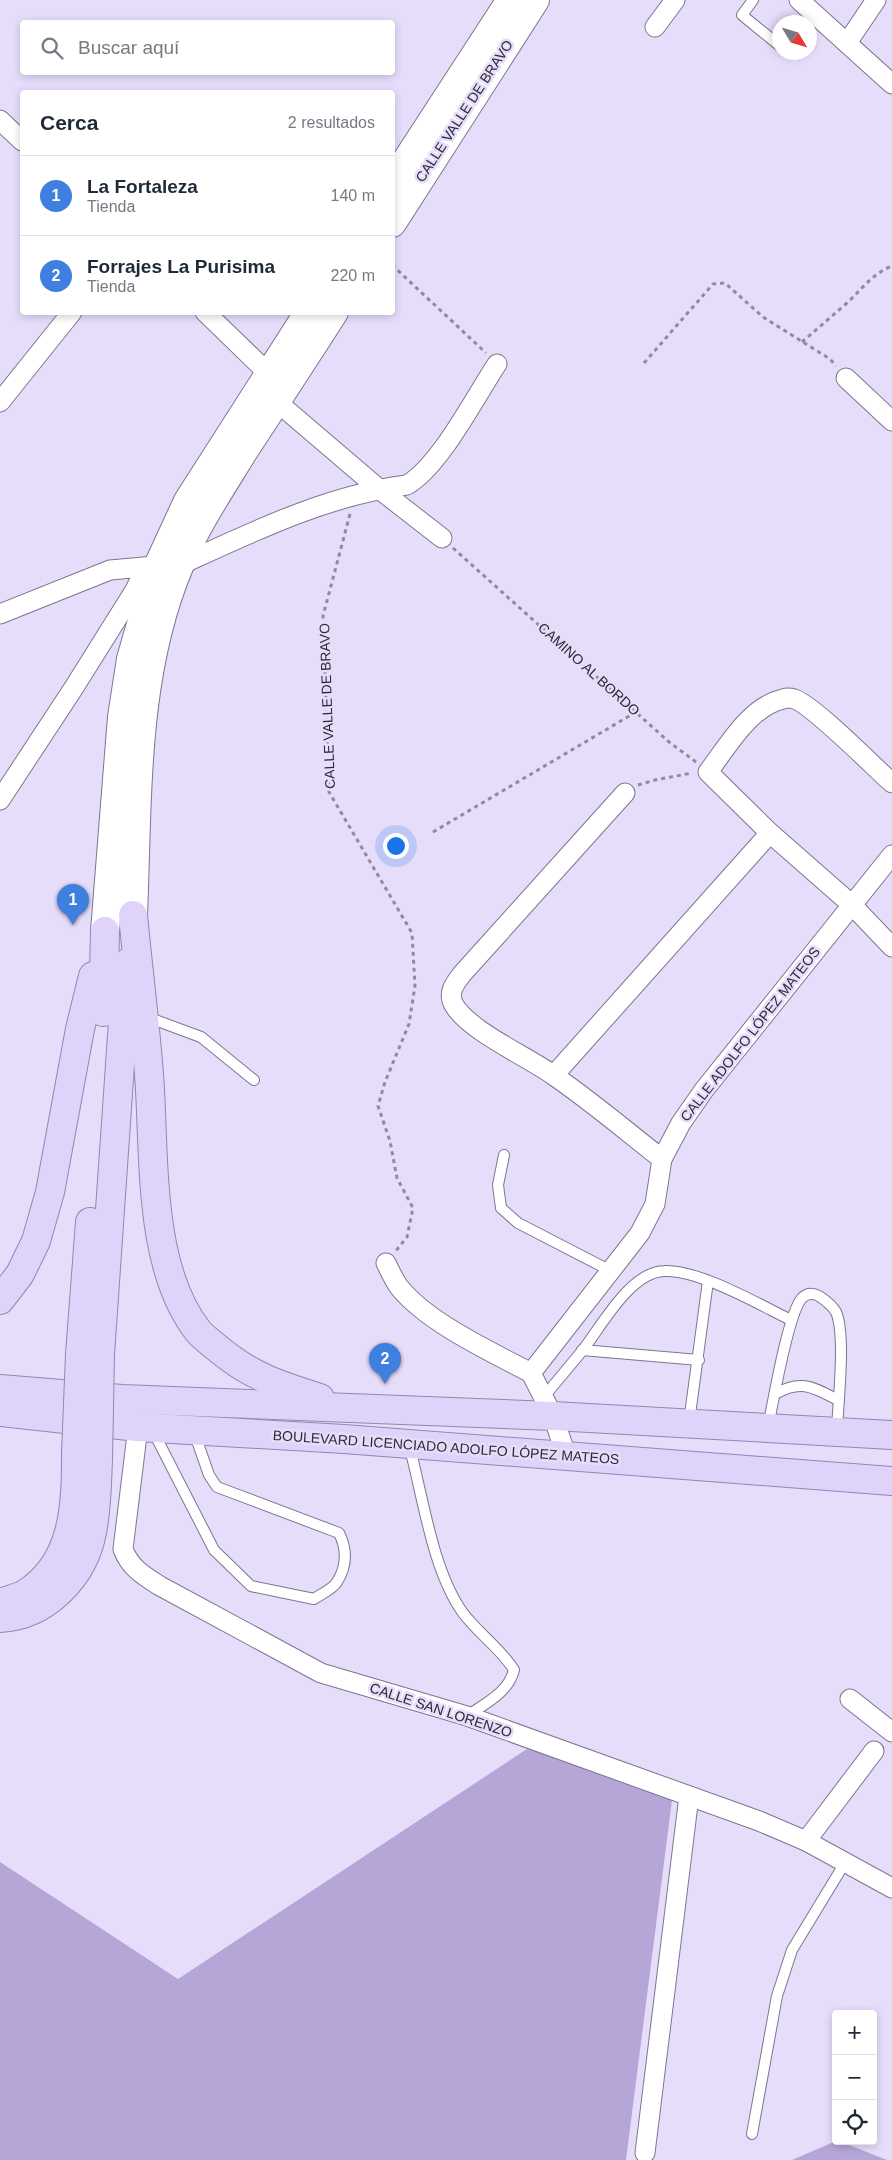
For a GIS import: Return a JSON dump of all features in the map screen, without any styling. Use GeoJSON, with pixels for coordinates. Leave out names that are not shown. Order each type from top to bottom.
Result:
{"type":"FeatureCollection","features":[{"type":"Feature","properties":{"kind":"main road","name":"CALLE VALLE DE BRAVO"},"geometry":{"type":"LineString","coordinates":[[395,178],[511,0]]}},
{"type":"Feature","properties":{"kind":"main road","name":"CALLE VALLE DE BRAVO"},"geometry":{"type":"LineString","coordinates":[[395,218],[535,0]]}},
{"type":"Feature","properties":{"kind":"main road"},"geometry":{"type":"LineString","coordinates":[[0,1618],[15,1617],[50,1602],[70,1580],[86,1555],[92,1532],[87,1456],[106,982],[106,931],[122,717],[131,659],[161,566],[188,501],[307,315]]}},
{"type":"Feature","properties":{"kind":"main road"},"geometry":{"type":"LineString","coordinates":[[90,1354],[124,986],[133,915],[144,709],[150,666],[164,611],[161,566],[200,523],[332,315]]}},
{"type":"Feature","properties":{"kind":"main road"},"geometry":{"type":"LineString","coordinates":[[133,915],[151,1102],[154,1194],[160,1233],[176,1290],[199,1332],[231,1360],[257,1377],[356,1409]]}},
{"type":"Feature","properties":{"kind":"main road"},"geometry":{"type":"LineString","coordinates":[[0,1300],[20,1274],[36,1240],[50,1192],[80,1029],[106,931]]}},
{"type":"Feature","properties":{"kind":"main road"},"geometry":{"type":"LineString","coordinates":[[0,1389],[122,1399],[356,1409],[548,1407],[689,1422],[892,1435]]}},
{"type":"Feature","properties":{"kind":"main road","name":"BOULEVARD LICENCIADO ADOLFO LÓPEZ MATEOS"},"geometry":{"type":"LineString","coordinates":[[0,1412],[145,1427],[566,1455],[892,1481]]}},
{"type":"Feature","properties":{"kind":"main road"},"geometry":{"type":"LineString","coordinates":[[0,1426],[55,1417]]}},
{"type":"Feature","properties":{"kind":"main road"},"geometry":{"type":"LineString","coordinates":[[0,1603],[24,1594],[47,1576],[61,1556],[69,1535],[87,1456]]}},
{"type":"Feature","properties":{"kind":"street"},"geometry":{"type":"LineString","coordinates":[[655,27],[675,0]]}},
{"type":"Feature","properties":{"kind":"street"},"geometry":{"type":"LineString","coordinates":[[799,0],[892,84]]}},
{"type":"Feature","properties":{"kind":"street"},"geometry":{"type":"LineString","coordinates":[[847,43],[876,0]]}},
{"type":"Feature","properties":{"kind":"street"},"geometry":{"type":"LineString","coordinates":[[0,120],[20,139]]}},
{"type":"Feature","properties":{"kind":"street"},"geometry":{"type":"LineString","coordinates":[[0,402],[70,315]]}},
{"type":"Feature","properties":{"kind":"street"},"geometry":{"type":"LineString","coordinates":[[208,315],[269,374]]}},
{"type":"Feature","properties":{"kind":"street"},"geometry":{"type":"LineString","coordinates":[[0,614],[110,570],[161,566],[355,494],[407,485],[424,473],[436,458],[497,364]]}},
{"type":"Feature","properties":{"kind":"street"},"geometry":{"type":"LineString","coordinates":[[846,378],[892,421]]}},
{"type":"Feature","properties":{"kind":"street"},"geometry":{"type":"LineString","coordinates":[[276,401],[380,489],[442,538]]}},
{"type":"Feature","properties":{"kind":"street"},"geometry":{"type":"LineString","coordinates":[[0,800],[135,590],[161,566]]}},
{"type":"Feature","properties":{"kind":"street"},"geometry":{"type":"LineString","coordinates":[[892,783],[812,710],[794,698],[784,698],[770,704],[748,720],[708,772],[770,833],[851,904],[892,947]]}},
{"type":"Feature","properties":{"kind":"street"},"geometry":{"type":"LineString","coordinates":[[625,793],[539,886],[453,986],[451,995],[453,1003],[459,1012],[476,1026],[554,1075],[662,1159]]}},
{"type":"Feature","properties":{"kind":"street"},"geometry":{"type":"LineString","coordinates":[[554,1075],[770,833]]}},
{"type":"Feature","properties":{"kind":"street","name":"CALLE ADOLFO LÓPEZ MATEOS"},"geometry":{"type":"LineString","coordinates":[[531,1373],[640,1233],[655,1204],[662,1159],[681,1123],[704,1090],[892,855]]}},
{"type":"Feature","properties":{"kind":"street"},"geometry":{"type":"LineString","coordinates":[[386,1263],[398,1285],[430,1314],[461,1335],[531,1373],[548,1407],[566,1455]]}},
{"type":"Feature","properties":{"kind":"street","name":"CALLE SAN LORENZO"},"geometry":{"type":"LineString","coordinates":[[145,1427],[123,1549],[127,1561],[136,1571],[160,1586],[321,1673],[467,1716],[689,1796],[806,1841],[892,1888]]}},
{"type":"Feature","properties":{"kind":"street"},"geometry":{"type":"LineString","coordinates":[[850,1698],[892,1732]]}},
{"type":"Feature","properties":{"kind":"street"},"geometry":{"type":"LineString","coordinates":[[806,1841],[874,1752]]}},
{"type":"Feature","properties":{"kind":"street"},"geometry":{"type":"LineString","coordinates":[[645,2153],[689,1796]]}},
{"type":"Feature","properties":{"kind":"lane"},"geometry":{"type":"LineString","coordinates":[[754,0],[742,15],[772,39]]}},
{"type":"Feature","properties":{"kind":"lane"},"geometry":{"type":"LineString","coordinates":[[144,1016],[201,1037],[254,1080]]}},
{"type":"Feature","properties":{"kind":"lane"},"geometry":{"type":"LineString","coordinates":[[504,1155],[498,1185],[501,1208],[518,1223],[611,1271]]}},
{"type":"Feature","properties":{"kind":"lane"},"geometry":{"type":"LineString","coordinates":[[548,1407],[582,1350],[609,1313],[634,1285],[654,1272],[665,1270],[681,1272],[708,1281],[791,1320]]}},
{"type":"Feature","properties":{"kind":"lane"},"geometry":{"type":"LineString","coordinates":[[689,1422],[699,1360],[708,1281]]}},
{"type":"Feature","properties":{"kind":"lane"},"geometry":{"type":"LineString","coordinates":[[768,1427],[791,1320],[802,1298],[808,1294],[814,1294],[836,1313],[840,1336],[837,1431]]}},
{"type":"Feature","properties":{"kind":"lane"},"geometry":{"type":"LineString","coordinates":[[582,1350],[699,1360]]}},
{"type":"Feature","properties":{"kind":"lane"},"geometry":{"type":"LineString","coordinates":[[775,1394],[789,1386],[798,1384],[810,1387],[838,1400]]}},
{"type":"Feature","properties":{"kind":"lane"},"geometry":{"type":"LineString","coordinates":[[145,1427],[214,1550],[250,1586],[314,1598],[336,1584],[345,1562],[346,1546],[339,1533],[218,1488],[209,1475],[193,1430]]}},
{"type":"Feature","properties":{"kind":"lane"},"geometry":{"type":"LineString","coordinates":[[409,1444],[437,1556],[450,1591],[463,1613],[514,1670],[512,1681],[501,1693],[467,1716]]}},
{"type":"Feature","properties":{"kind":"lane"},"geometry":{"type":"LineString","coordinates":[[752,2134],[777,1996],[792,1950],[846,1862]]}},
{"type":"Feature","properties":{"kind":"path"},"geometry":{"type":"LineString","coordinates":[[802,342],[849,301],[864,284],[881,270],[892,266]]}},
{"type":"Feature","properties":{"kind":"path"},"geometry":{"type":"LineString","coordinates":[[395,268],[497,364]]}},
{"type":"Feature","properties":{"kind":"path"},"geometry":{"type":"LineString","coordinates":[[644,363],[713,284],[725,283],[763,317],[830,359],[846,378]]}},
{"type":"Feature","properties":{"kind":"path","name":"CALLE VALLE DE BRAVO"},"geometry":{"type":"LineString","coordinates":[[355,494],[323,616],[329,792],[412,933],[415,986],[410,1024],[385,1082],[378,1106],[390,1141],[397,1178],[413,1208],[407,1237],[386,1263]]}},
{"type":"Feature","properties":{"kind":"path","name":"CAMINO AL BORDO"},"geometry":{"type":"LineString","coordinates":[[442,538],[636,712],[708,772]]}},
{"type":"Feature","properties":{"kind":"path"},"geometry":{"type":"LineString","coordinates":[[433,832],[636,712]]}},
{"type":"Feature","properties":{"kind":"path"},"geometry":{"type":"LineString","coordinates":[[625,793],[633,787],[655,780],[708,772]]}},
{"type":"Feature","properties":{"kind":"shaded area"},"geometry":{"type":"Polygon","coordinates":[[[530,1747],[672,1800],[626,2160],[0,2160],[0,1862],[178,1979],[530,1747]]]}},
{"type":"Feature","properties":{"kind":"shaded area"},"geometry":{"type":"Polygon","coordinates":[[[832,2143],[832,2145],[849,2145],[887,2160],[792,2160],[832,2143]]]}},
{"type":"Feature","properties":{"kind":"place","name":"La Fortaleza"},"geometry":{"type":"Point","coordinates":[73,925]}},
{"type":"Feature","properties":{"kind":"place","name":"Forrajes La Purisima"},"geometry":{"type":"Point","coordinates":[385,1384]}}]}
